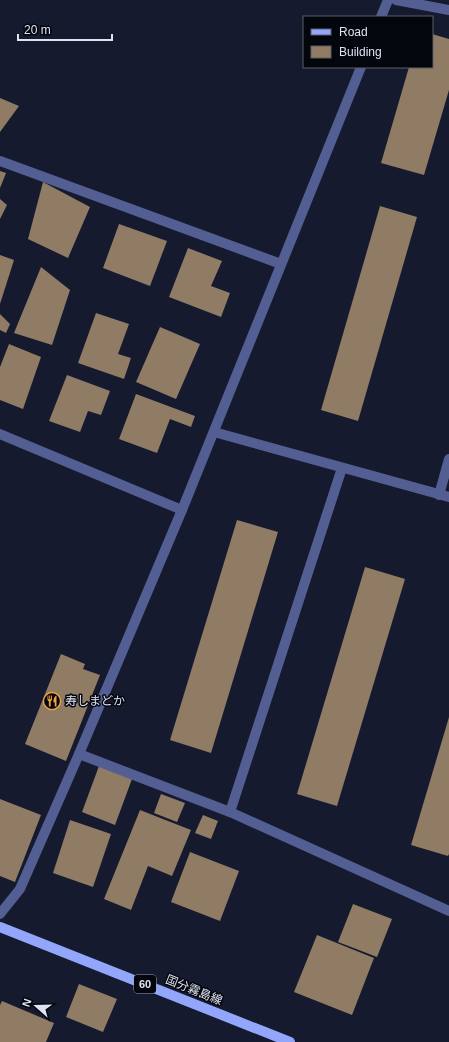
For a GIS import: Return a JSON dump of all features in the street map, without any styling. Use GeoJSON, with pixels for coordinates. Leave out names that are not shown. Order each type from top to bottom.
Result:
{"type":"FeatureCollection","features":[{"type":"Feature","properties":{"kind":"main road","name":"国分霧島線"},"geometry":{"type":"LineString","coordinates":[[0,927],[290,1042]]}},
{"type":"Feature","properties":{"kind":"street"},"geometry":{"type":"LineString","coordinates":[[381,16],[388,0]]}},
{"type":"Feature","properties":{"kind":"street"},"geometry":{"type":"LineString","coordinates":[[396,0],[449,10]]}},
{"type":"Feature","properties":{"kind":"street"},"geometry":{"type":"LineString","coordinates":[[0,914],[20,889],[79,754],[214,432],[360,68]]}},
{"type":"Feature","properties":{"kind":"street"},"geometry":{"type":"LineString","coordinates":[[0,161],[281,264]]}},
{"type":"Feature","properties":{"kind":"street"},"geometry":{"type":"LineString","coordinates":[[214,432],[444,496],[449,459]]}},
{"type":"Feature","properties":{"kind":"street"},"geometry":{"type":"LineString","coordinates":[[0,434],[182,510]]}},
{"type":"Feature","properties":{"kind":"street"},"geometry":{"type":"LineString","coordinates":[[230,812],[342,468]]}},
{"type":"Feature","properties":{"kind":"street"},"geometry":{"type":"LineString","coordinates":[[79,754],[230,812],[449,911]]}},
{"type":"Feature","properties":{"kind":"building"},"geometry":{"type":"Polygon","coordinates":[[[433,34],[449,39],[449,90],[424,175],[381,163],[409,68],[433,68],[433,34]]]}},
{"type":"Feature","properties":{"kind":"building"},"geometry":{"type":"Polygon","coordinates":[[[0,98],[19,106],[0,132],[0,98]]]}},
{"type":"Feature","properties":{"kind":"building"},"geometry":{"type":"Polygon","coordinates":[[[0,171],[6,173],[0,188],[0,171]]]}},
{"type":"Feature","properties":{"kind":"building"},"geometry":{"type":"Polygon","coordinates":[[[43,182],[90,207],[68,258],[28,239],[43,182]]]}},
{"type":"Feature","properties":{"kind":"building"},"geometry":{"type":"Polygon","coordinates":[[[0,199],[7,205],[0,219],[0,199]]]}},
{"type":"Feature","properties":{"kind":"building"},"geometry":{"type":"Polygon","coordinates":[[[380,206],[417,217],[358,421],[321,410],[380,206]]]}},
{"type":"Feature","properties":{"kind":"building"},"geometry":{"type":"Polygon","coordinates":[[[119,224],[167,241],[150,286],[103,268],[119,224]]]}},
{"type":"Feature","properties":{"kind":"building"},"geometry":{"type":"Polygon","coordinates":[[[188,248],[222,261],[211,286],[230,293],[221,317],[169,297],[188,248]]]}},
{"type":"Feature","properties":{"kind":"building"},"geometry":{"type":"Polygon","coordinates":[[[0,255],[14,260],[0,304],[0,255]]]}},
{"type":"Feature","properties":{"kind":"building"},"geometry":{"type":"Polygon","coordinates":[[[41,267],[70,290],[52,345],[14,333],[41,267]]]}},
{"type":"Feature","properties":{"kind":"building"},"geometry":{"type":"Polygon","coordinates":[[[96,313],[129,324],[118,354],[131,358],[124,379],[78,363],[96,313]]]}},
{"type":"Feature","properties":{"kind":"building"},"geometry":{"type":"Polygon","coordinates":[[[0,314],[10,324],[6,333],[0,330],[0,314]]]}},
{"type":"Feature","properties":{"kind":"building"},"geometry":{"type":"Polygon","coordinates":[[[160,327],[200,344],[176,399],[136,382],[160,327]]]}},
{"type":"Feature","properties":{"kind":"building"},"geometry":{"type":"Polygon","coordinates":[[[9,344],[41,357],[23,409],[0,400],[0,367],[9,344]]]}},
{"type":"Feature","properties":{"kind":"building"},"geometry":{"type":"Polygon","coordinates":[[[67,375],[110,391],[101,415],[88,411],[80,432],[49,421],[67,375]]]}},
{"type":"Feature","properties":{"kind":"building"},"geometry":{"type":"Polygon","coordinates":[[[136,394],[195,416],[191,427],[170,419],[157,453],[119,439],[136,394]]]}},
{"type":"Feature","properties":{"kind":"building"},"geometry":{"type":"Polygon","coordinates":[[[237,520],[278,532],[211,753],[170,740],[237,520]]]}},
{"type":"Feature","properties":{"kind":"building"},"geometry":{"type":"Polygon","coordinates":[[[365,567],[405,579],[337,806],[297,794],[365,567]]]}},
{"type":"Feature","properties":{"kind":"building"},"geometry":{"type":"Polygon","coordinates":[[[61,654],[85,664],[83,669],[100,675],[66,761],[25,744],[61,654]]]}},
{"type":"Feature","properties":{"kind":"building"},"geometry":{"type":"Polygon","coordinates":[[[449,717],[449,854],[448,856],[411,845],[449,717]]]}},
{"type":"Feature","properties":{"kind":"building"},"geometry":{"type":"Polygon","coordinates":[[[99,766],[132,779],[115,825],[82,812],[99,766]]]}},
{"type":"Feature","properties":{"kind":"building"},"geometry":{"type":"Polygon","coordinates":[[[161,794],[185,803],[177,822],[154,813],[161,794]]]}},
{"type":"Feature","properties":{"kind":"building"},"geometry":{"type":"Polygon","coordinates":[[[0,799],[41,815],[15,882],[0,876],[0,799]]]}},
{"type":"Feature","properties":{"kind":"building"},"geometry":{"type":"Polygon","coordinates":[[[140,810],[191,830],[172,876],[148,866],[131,910],[104,899],[140,810]]]}},
{"type":"Feature","properties":{"kind":"building"},"geometry":{"type":"Polygon","coordinates":[[[203,815],[218,821],[211,839],[195,833],[203,815]]]}},
{"type":"Feature","properties":{"kind":"building"},"geometry":{"type":"Polygon","coordinates":[[[70,820],[111,834],[93,887],[53,873],[70,820]]]}},
{"type":"Feature","properties":{"kind":"building"},"geometry":{"type":"Polygon","coordinates":[[[190,852],[239,871],[220,921],[171,902],[190,852]]]}},
{"type":"Feature","properties":{"kind":"building"},"geometry":{"type":"Polygon","coordinates":[[[353,904],[392,919],[377,957],[338,942],[353,904]]]}},
{"type":"Feature","properties":{"kind":"building"},"geometry":{"type":"Polygon","coordinates":[[[317,935],[374,958],[352,1015],[294,992],[317,935]]]}},
{"type":"Feature","properties":{"kind":"building"},"geometry":{"type":"Polygon","coordinates":[[[79,984],[117,999],[103,1032],[66,1017],[79,984]]]}},
{"type":"Feature","properties":{"kind":"building"},"geometry":{"type":"Polygon","coordinates":[[[2,1001],[54,1023],[46,1042],[0,1042],[0,1005],[2,1001]]]}},
{"type":"Feature","properties":{"kind":"place","name":"寿しまどか"},"geometry":{"type":"Point","coordinates":[52,701]}}]}
